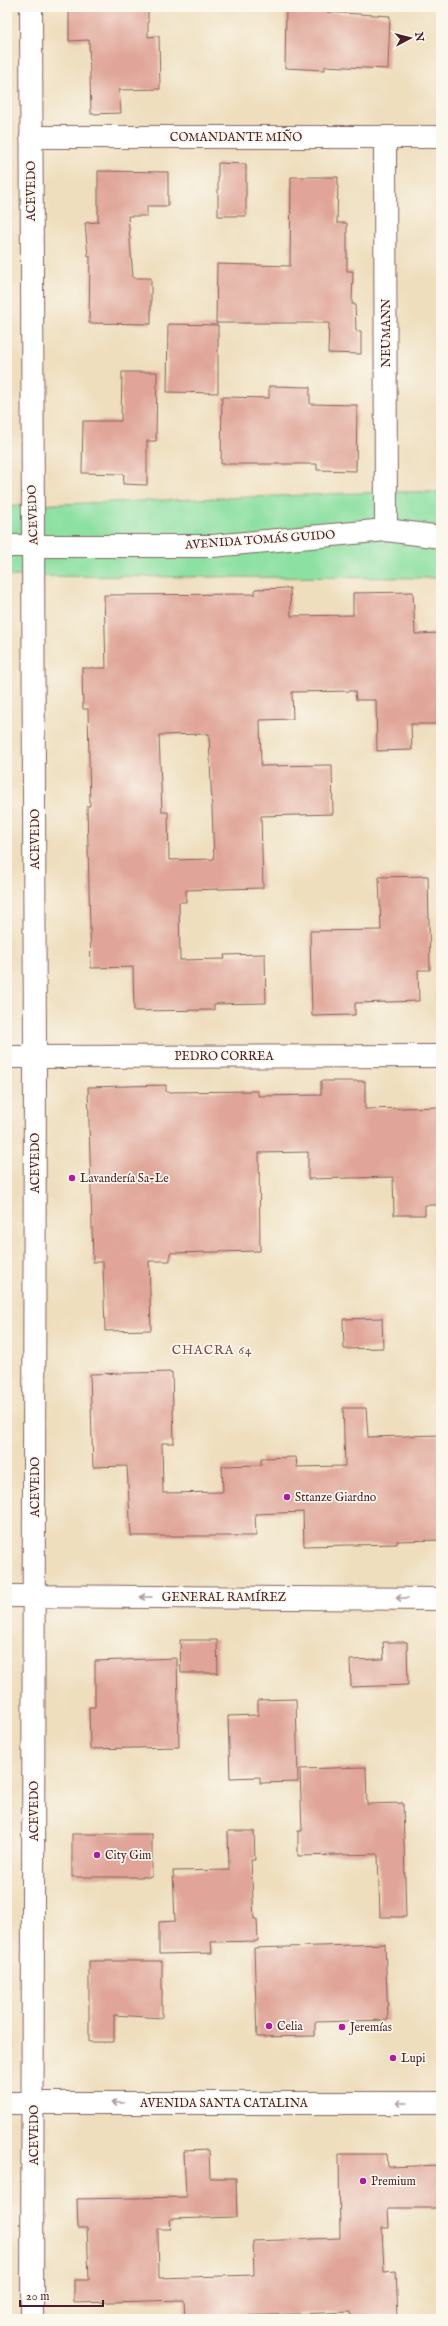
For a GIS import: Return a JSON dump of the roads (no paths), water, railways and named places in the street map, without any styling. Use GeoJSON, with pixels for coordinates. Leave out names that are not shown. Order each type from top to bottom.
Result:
{"type":"FeatureCollection","features":[{"type":"Feature","properties":{"kind":"street","name":"ACEVEDO"},"geometry":{"type":"LineString","coordinates":[[31,7],[35,1057],[34,2103],[32,2319]]}},
{"type":"Feature","properties":{"kind":"street","name":"COMANDANTE MIÑO"},"geometry":{"type":"LineString","coordinates":[[31,137],[441,137]]}},
{"type":"Feature","properties":{"kind":"street","name":"NEUMANN"},"geometry":{"type":"LineString","coordinates":[[385,137],[386,530]]}},
{"type":"Feature","properties":{"kind":"street","name":"AVENIDA TOMÁS GUIDO"},"geometry":{"type":"LineString","coordinates":[[7,546],[212,546],[386,530],[441,537]]}},
{"type":"Feature","properties":{"kind":"street","name":"PEDRO CORREA"},"geometry":{"type":"LineString","coordinates":[[7,1057],[441,1056]]}},
{"type":"Feature","properties":{"kind":"street","name":"GENERAL RAMÍREZ"},"geometry":{"type":"LineString","coordinates":[[7,1596],[441,1599]]}},
{"type":"Feature","properties":{"kind":"street","name":"AVENIDA SANTA CATALINA"},"geometry":{"type":"LineString","coordinates":[[7,2103],[441,2103]]}},
{"type":"Feature","properties":{"kind":"place","name":"Lavandería Sa-Le"},"geometry":{"type":"Point","coordinates":[72,1178]}},
{"type":"Feature","properties":{"kind":"place","name":"Sttanze Giardno"},"geometry":{"type":"Point","coordinates":[287,1497]}},
{"type":"Feature","properties":{"kind":"place","name":"City Gim"},"geometry":{"type":"Point","coordinates":[97,1855]}},
{"type":"Feature","properties":{"kind":"place","name":"Celia"},"geometry":{"type":"Point","coordinates":[269,2026]}},
{"type":"Feature","properties":{"kind":"place","name":"Jeremías"},"geometry":{"type":"Point","coordinates":[342,2027]}},
{"type":"Feature","properties":{"kind":"place","name":"Lupi"},"geometry":{"type":"Point","coordinates":[393,2058]}},
{"type":"Feature","properties":{"kind":"place","name":"Premium"},"geometry":{"type":"Point","coordinates":[363,2181]}},
{"type":"Feature","properties":{"kind":"district","name":"CHACRA 64"},"geometry":{"type":"Point","coordinates":[212,1350]}}]}
